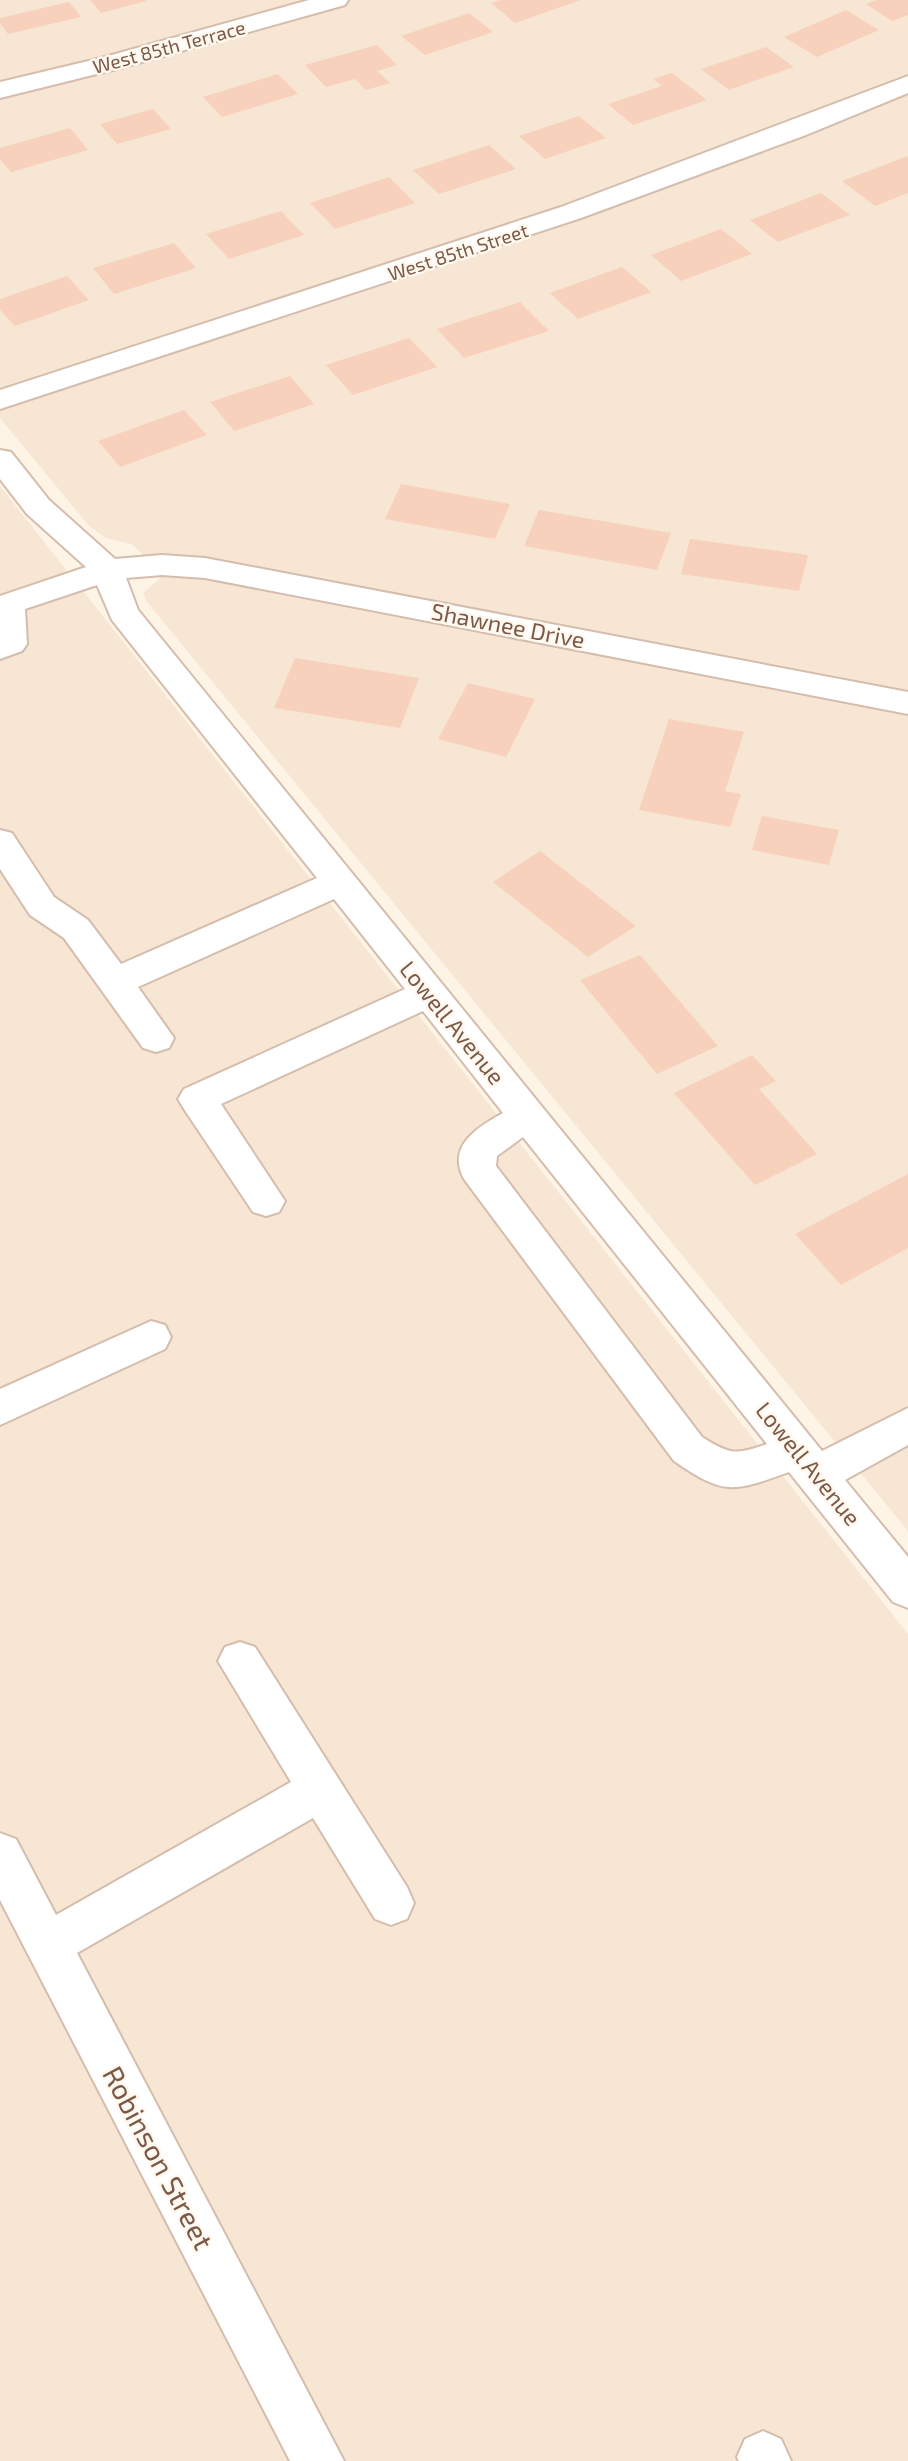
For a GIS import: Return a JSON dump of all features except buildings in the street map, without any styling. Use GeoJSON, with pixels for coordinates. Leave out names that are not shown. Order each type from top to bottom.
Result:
{"type":"FeatureCollection","features":[{"type":"Feature","properties":{"kind":"street","name":"West 85th Terrace"},"geometry":{"type":"LineString","coordinates":[[0,90],[175,46],[336,0]]}},
{"type":"Feature","properties":{"kind":"street","name":"West 85th Street"},"geometry":{"type":"LineString","coordinates":[[0,400],[567,216],[699,169],[908,84]]}},
{"type":"Feature","properties":{"kind":"street","name":"Lowell Avenue"},"geometry":{"type":"LineString","coordinates":[[0,459],[38,507],[107,570],[123,613],[908,1588]]}},
{"type":"Feature","properties":{"kind":"street","name":"Shawnee Drive"},"geometry":{"type":"LineString","coordinates":[[107,570],[162,565],[205,568],[908,703]]}},
{"type":"Feature","properties":{"kind":"street"},"geometry":{"type":"LineString","coordinates":[[0,648],[11,644],[4,605],[107,570]]}},
{"type":"Feature","properties":{"kind":"street"},"geometry":{"type":"LineString","coordinates":[[0,842],[42,906],[76,929],[156,1038]]}},
{"type":"Feature","properties":{"kind":"street"},"geometry":{"type":"LineString","coordinates":[[115,982],[340,882]]}},
{"type":"Feature","properties":{"kind":"street"},"geometry":{"type":"LineString","coordinates":[[266,1201],[197,1100],[429,993]]}},
{"type":"Feature","properties":{"kind":"street"},"geometry":{"type":"LineString","coordinates":[[528,1116],[499,1133],[478,1150],[477,1169],[688,1449],[719,1470],[744,1470],[807,1463],[908,1425]]}},
{"type":"Feature","properties":{"kind":"street"},"geometry":{"type":"LineString","coordinates":[[0,1408],[151,1337]]}},
{"type":"Feature","properties":{"kind":"street"},"geometry":{"type":"LineString","coordinates":[[240,1661],[391,1903]]}},
{"type":"Feature","properties":{"kind":"street"},"geometry":{"type":"LineString","coordinates":[[47,1945],[319,1790]]}},
{"type":"Feature","properties":{"kind":"street","name":"Robinson Street"},"geometry":{"type":"LineString","coordinates":[[0,1854],[318,2461]]}},
{"type":"Feature","properties":{"kind":"shaded area"},"geometry":{"type":"Polygon","coordinates":[[[0,0],[908,0],[908,1531],[147,602],[143,593],[164,575],[133,545],[106,538],[89,526],[0,418],[0,0]]]}},
{"type":"Feature","properties":{"kind":"shaded area"},"geometry":{"type":"Polygon","coordinates":[[[0,486],[908,1634],[908,2461],[0,2461],[0,486]]]}}]}
